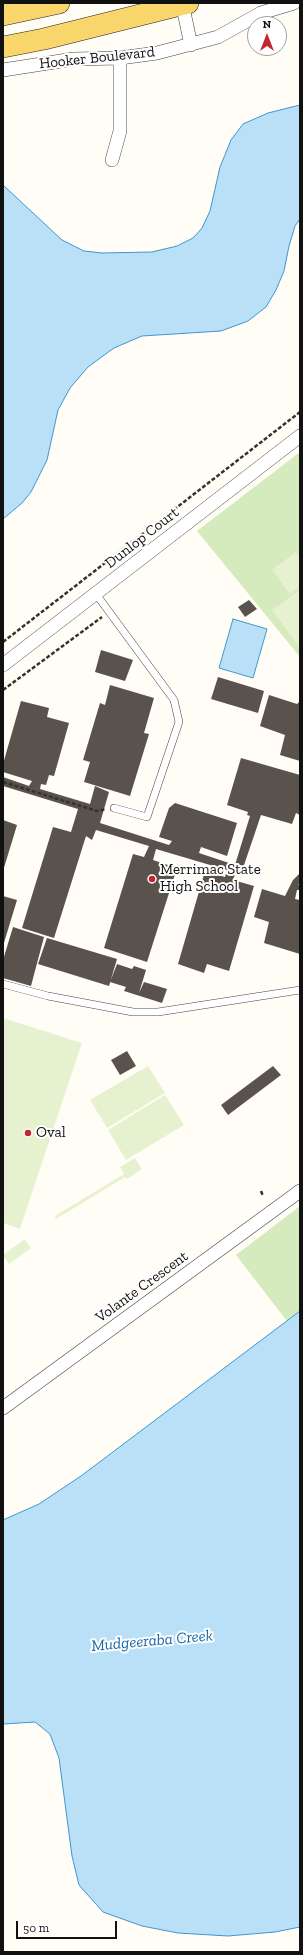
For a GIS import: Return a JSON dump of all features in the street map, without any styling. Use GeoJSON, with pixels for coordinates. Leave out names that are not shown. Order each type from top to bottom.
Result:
{"type":"FeatureCollection","features":[{"type":"Feature","properties":{"kind":"main road"},"geometry":{"type":"LineString","coordinates":[[3,15],[59,3]]}},
{"type":"Feature","properties":{"kind":"main road","name":"Hooker Boulevard"},"geometry":{"type":"LineString","coordinates":[[3,47],[44,39],[184,3]]}},
{"type":"Feature","properties":{"kind":"street","name":"Hooker Boulevard"},"geometry":{"type":"LineString","coordinates":[[184,3],[192,44]]}},
{"type":"Feature","properties":{"kind":"street","name":"Hooker Boulevard"},"geometry":{"type":"LineString","coordinates":[[3,70],[74,59],[120,58],[156,53],[218,37],[261,12],[294,3]]}},
{"type":"Feature","properties":{"kind":"street"},"geometry":{"type":"LineString","coordinates":[[112,160],[120,131],[120,58]]}},
{"type":"Feature","properties":{"kind":"street","name":"Dunlop Court"},"geometry":{"type":"LineString","coordinates":[[3,665],[300,436]]}},
{"type":"Feature","properties":{"kind":"street","name":"Volante Crescent"},"geometry":{"type":"LineString","coordinates":[[3,1408],[300,1191]]}},
{"type":"Feature","properties":{"kind":"lane"},"geometry":{"type":"LineString","coordinates":[[96,594],[174,700],[179,722],[147,817],[114,808]]}},
{"type":"Feature","properties":{"kind":"lane"},"geometry":{"type":"LineString","coordinates":[[3,984],[48,996],[133,1012],[158,1012],[300,990]]}},
{"type":"Feature","properties":{"kind":"path"},"geometry":{"type":"LineString","coordinates":[[3,642],[300,412]]}},
{"type":"Feature","properties":{"kind":"path"},"geometry":{"type":"LineString","coordinates":[[3,690],[109,612]]}},
{"type":"Feature","properties":{"kind":"path"},"geometry":{"type":"LineString","coordinates":[[3,782],[97,810],[114,808]]}},
{"type":"Feature","properties":{"kind":"path"},"geometry":{"type":"LineString","coordinates":[[260,1191],[263,1196]]}},
{"type":"Feature","properties":{"kind":"green space"},"geometry":{"type":"Polygon","coordinates":[[[300,452],[300,657],[197,531],[300,452]]]}},
{"type":"Feature","properties":{"kind":"green space"},"geometry":{"type":"Polygon","coordinates":[[[296,552],[300,557],[300,587],[290,594],[272,570],[296,552]]]}},
{"type":"Feature","properties":{"kind":"green space"},"geometry":{"type":"Polygon","coordinates":[[[300,590],[300,648],[272,610],[300,590]]]}},
{"type":"Feature","properties":{"kind":"green space","name":"Oval"},"geometry":{"type":"Polygon","coordinates":[[[3,1018],[82,1043],[20,1229],[3,1223],[3,1018]]]}},
{"type":"Feature","properties":{"kind":"green space"},"geometry":{"type":"Polygon","coordinates":[[[148,1066],[165,1093],[107,1128],[90,1100],[148,1066]]]}},
{"type":"Feature","properties":{"kind":"green space"},"geometry":{"type":"Polygon","coordinates":[[[165,1095],[184,1125],[126,1160],[108,1130],[165,1095]]]}},
{"type":"Feature","properties":{"kind":"green space"},"geometry":{"type":"Polygon","coordinates":[[[135,1158],[142,1169],[127,1179],[125,1177],[56,1219],[55,1216],[124,1174],[120,1167],[135,1158]]]}},
{"type":"Feature","properties":{"kind":"green space"},"geometry":{"type":"Polygon","coordinates":[[[300,1206],[300,1311],[287,1321],[236,1255],[300,1206]]]}},
{"type":"Feature","properties":{"kind":"green space"},"geometry":{"type":"Polygon","coordinates":[[[25,1239],[31,1248],[9,1264],[3,1255],[25,1239]]]}},
{"type":"Feature","properties":{"kind":"water"},"geometry":{"type":"Polygon","coordinates":[[[300,105],[300,219],[295,226],[284,271],[276,290],[266,307],[248,321],[221,331],[142,336],[114,348],[88,367],[70,388],[58,410],[47,460],[31,492],[22,503],[3,519],[3,185],[62,240],[84,251],[102,253],[152,252],[177,246],[193,238],[202,228],[210,211],[220,167],[231,140],[243,124],[268,113],[300,105]]]}},
{"type":"Feature","properties":{"kind":"water"},"geometry":{"type":"Polygon","coordinates":[[[233,619],[267,629],[253,678],[219,668],[233,619]]]}},
{"type":"Feature","properties":{"kind":"water","name":"Mudgeeraba Creek"},"geometry":{"type":"Polygon","coordinates":[[[300,1311],[300,1927],[275,1932],[228,1936],[178,1933],[142,1926],[103,1912],[79,1885],[72,1856],[59,1758],[50,1734],[35,1722],[3,1724],[3,1520],[39,1504],[81,1476],[300,1311]]]}},
{"type":"Feature","properties":{"kind":"building"},"geometry":{"type":"Polygon","coordinates":[[[249,600],[257,609],[245,617],[238,607],[249,600]]]}},
{"type":"Feature","properties":{"kind":"building"},"geometry":{"type":"Polygon","coordinates":[[[101,650],[133,660],[125,681],[95,672],[101,650]]]}},
{"type":"Feature","properties":{"kind":"building"},"geometry":{"type":"Polygon","coordinates":[[[218,677],[264,691],[258,713],[211,699],[218,677]]]}},
{"type":"Feature","properties":{"kind":"building"},"geometry":{"type":"Polygon","coordinates":[[[110,685],[154,698],[144,733],[149,734],[130,796],[84,782],[90,762],[83,760],[100,703],[105,705],[110,685]]]}},
{"type":"Feature","properties":{"kind":"building"},"geometry":{"type":"Polygon","coordinates":[[[269,695],[297,704],[300,701],[300,761],[280,755],[285,735],[260,726],[269,695]]]}},
{"type":"Feature","properties":{"kind":"building"},"geometry":{"type":"Polygon","coordinates":[[[21,701],[49,708],[47,717],[69,723],[54,776],[49,775],[46,785],[41,784],[40,789],[90,804],[95,786],[109,792],[100,823],[169,845],[172,841],[159,837],[169,808],[175,803],[237,823],[227,856],[201,847],[199,853],[235,865],[250,816],[247,815],[248,812],[227,805],[241,758],[300,775],[300,815],[296,813],[292,824],[261,815],[241,874],[236,872],[233,880],[254,886],[229,971],[207,964],[204,973],[178,964],[205,871],[225,877],[227,870],[156,849],[153,860],[177,868],[147,962],[104,948],[133,854],[144,857],[149,846],[96,830],[92,840],[86,836],[54,938],[22,928],[53,827],[71,832],[78,809],[3,786],[3,777],[29,786],[32,781],[3,772],[3,764],[21,701]]]}},
{"type":"Feature","properties":{"kind":"building"},"geometry":{"type":"Polygon","coordinates":[[[3,820],[17,825],[3,871],[3,820]]]}},
{"type":"Feature","properties":{"kind":"building"},"geometry":{"type":"Polygon","coordinates":[[[300,873],[300,883],[298,885],[300,885],[300,890],[297,890],[295,899],[300,900],[300,954],[264,943],[269,922],[254,917],[262,889],[285,896],[293,880],[300,873]]]}},
{"type":"Feature","properties":{"kind":"building"},"geometry":{"type":"Polygon","coordinates":[[[3,896],[17,900],[3,946],[3,896]]]}},
{"type":"Feature","properties":{"kind":"building"},"geometry":{"type":"Polygon","coordinates":[[[13,927],[44,937],[31,986],[3,978],[3,960],[13,927]]]}},
{"type":"Feature","properties":{"kind":"building"},"geometry":{"type":"Polygon","coordinates":[[[47,938],[117,959],[109,986],[38,964],[47,938]]]}},
{"type":"Feature","properties":{"kind":"building"},"geometry":{"type":"Polygon","coordinates":[[[117,964],[132,969],[134,966],[146,970],[139,993],[144,982],[167,989],[162,1003],[124,991],[126,987],[110,982],[117,964]]]}},
{"type":"Feature","properties":{"kind":"building"},"geometry":{"type":"Polygon","coordinates":[[[127,1051],[136,1066],[120,1075],[111,1060],[127,1051]]]}},
{"type":"Feature","properties":{"kind":"building"},"geometry":{"type":"Polygon","coordinates":[[[273,1066],[281,1075],[228,1115],[221,1105],[273,1066]]]}},
{"type":"Feature","properties":{"kind":"place","name":"Merrimac State High School"},"geometry":{"type":"Point","coordinates":[152,879]}},
{"type":"Feature","properties":{"kind":"place","name":"Oval"},"geometry":{"type":"Point","coordinates":[28,1133]}}]}
